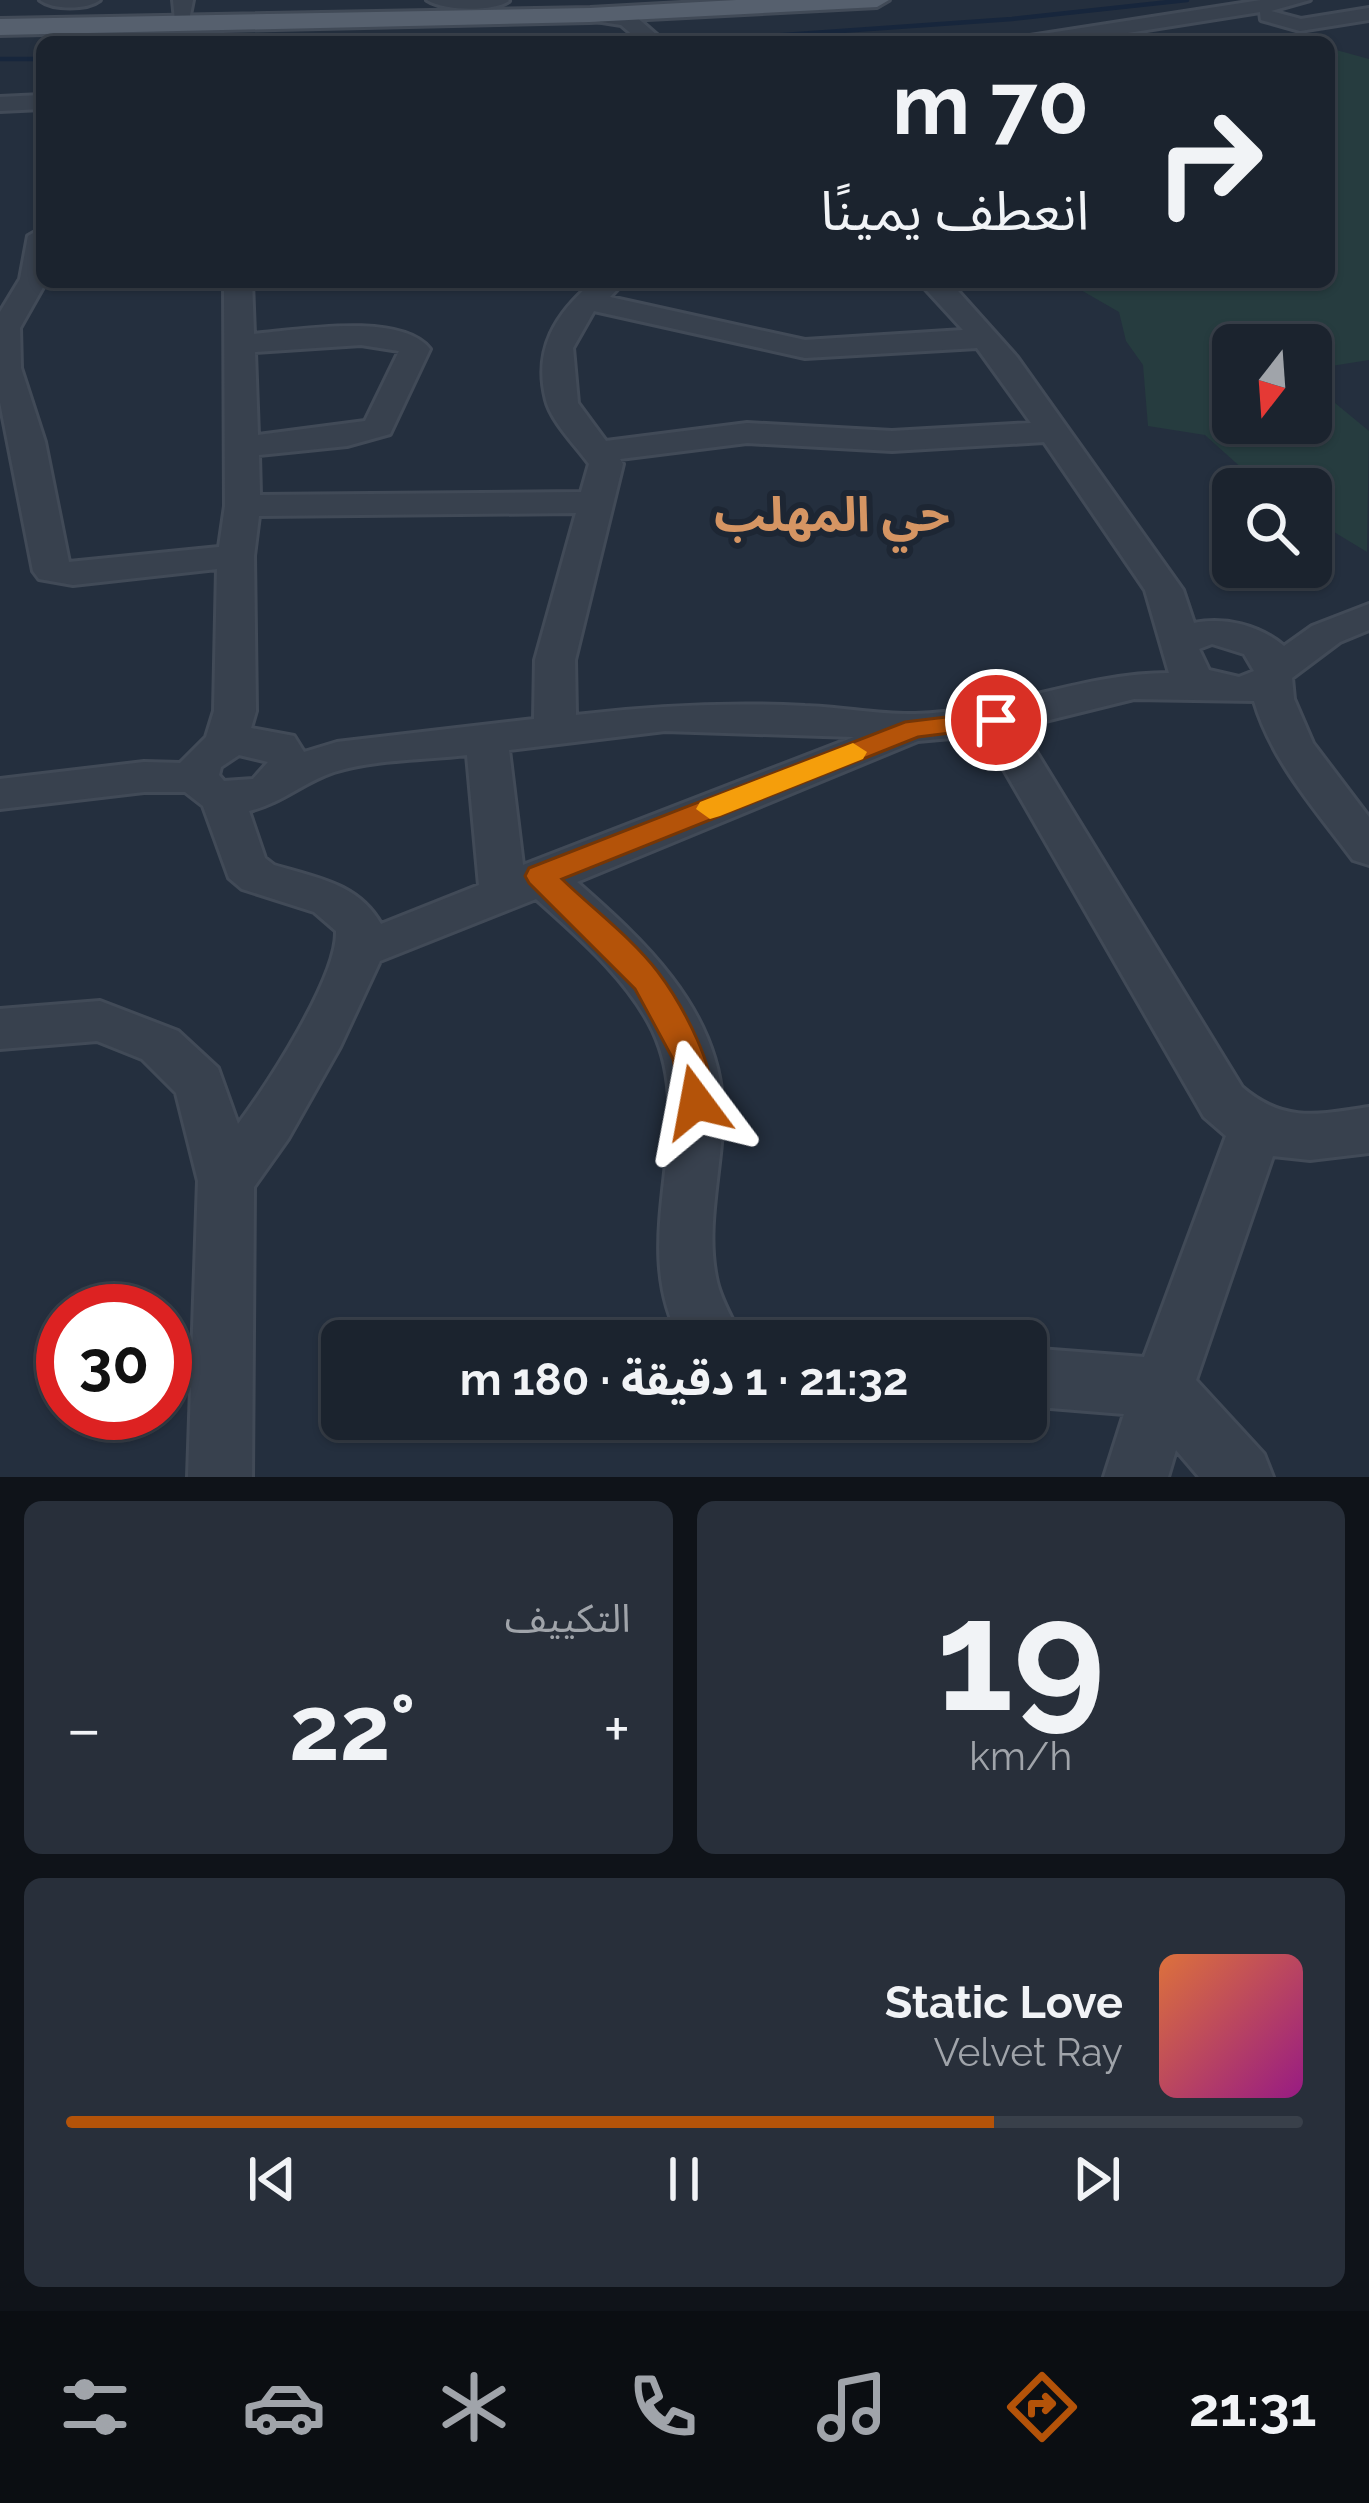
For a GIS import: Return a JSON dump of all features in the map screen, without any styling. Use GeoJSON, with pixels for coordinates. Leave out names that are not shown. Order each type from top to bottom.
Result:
{"type":"FeatureCollection","features":[{"type":"Feature","properties":{"kind":"main road"},"geometry":{"type":"LineString","coordinates":[[0,23],[590,15],[757,0]]}},
{"type":"Feature","properties":{"kind":"main road"},"geometry":{"type":"LineString","coordinates":[[0,23],[183,8],[877,0]]}},
{"type":"Feature","properties":{"kind":"street"},"geometry":{"type":"LineString","coordinates":[[50,0],[90,0]]}},
{"type":"Feature","properties":{"kind":"street"},"geometry":{"type":"LineString","coordinates":[[437,0],[501,4]]}},
{"type":"Feature","properties":{"kind":"street"},"geometry":{"type":"LineString","coordinates":[[1070,36],[1300,0]]}},
{"type":"Feature","properties":{"kind":"street"},"geometry":{"type":"LineString","coordinates":[[590,15],[647,35],[651,16],[686,5]]}},
{"type":"Feature","properties":{"kind":"street"},"geometry":{"type":"LineString","coordinates":[[1251,9],[1293,25],[1369,14]]}},
{"type":"Feature","properties":{"kind":"street"},"geometry":{"type":"LineString","coordinates":[[1326,20],[1355,35]]}},
{"type":"Feature","properties":{"kind":"street"},"geometry":{"type":"LineString","coordinates":[[0,104],[36,102]]}},
{"type":"Feature","properties":{"kind":"street"},"geometry":{"type":"LineString","coordinates":[[36,268],[5,328],[6,368],[28,442],[52,572],[73,574],[236,556]]}},
{"type":"Feature","properties":{"kind":"street"},"geometry":{"type":"LineString","coordinates":[[226,1181],[269,1123],[312,1051],[362,950],[360,929],[331,900],[258,877],[245,866],[236,556],[243,506],[238,288]]}},
{"type":"Feature","properties":{"kind":"street"},"geometry":{"type":"LineString","coordinates":[[939,288],[985,338],[1164,590],[1189,674],[1282,730]]}},
{"type":"Feature","properties":{"kind":"street"},"geometry":{"type":"LineString","coordinates":[[555,732],[555,660],[606,464],[562,403],[561,333],[599,291],[805,349],[985,338]]}},
{"type":"Feature","properties":{"kind":"street"},"geometry":{"type":"LineString","coordinates":[[239,344],[377,336],[404,338],[416,349],[378,427],[347,436],[242,447]]}},
{"type":"Feature","properties":{"kind":"street"},"geometry":{"type":"LineString","coordinates":[[599,452],[747,434],[892,441],[1053,432]]}},
{"type":"Feature","properties":{"kind":"street"},"geometry":{"type":"LineString","coordinates":[[243,506],[596,502]]}},
{"type":"Feature","properties":{"kind":"street"},"geometry":{"type":"LineString","coordinates":[[1164,590],[1268,652],[1272,701],[1282,730],[1369,849]]}},
{"type":"Feature","properties":{"kind":"street"},"geometry":{"type":"LineString","coordinates":[[1134,686],[1250,689],[1326,634],[1369,616]]}},
{"type":"Feature","properties":{"kind":"street"},"geometry":{"type":"LineString","coordinates":[[0,794],[665,718],[804,719],[914,728],[996,720],[1134,686],[1158,673],[1192,635],[1326,634]]}},
{"type":"Feature","properties":{"kind":"street"},"geometry":{"type":"LineString","coordinates":[[996,720],[1223,1102],[1256,1128],[1282,1137],[1309,1140],[1369,1130]]}},
{"type":"Feature","properties":{"kind":"street"},"geometry":{"type":"LineString","coordinates":[[381,943],[914,728]]}},
{"type":"Feature","properties":{"kind":"street"},"geometry":{"type":"LineString","coordinates":[[487,739],[522,883],[646,981],[689,1058],[696,1102],[685,1272],[688,1300],[700,1320]]}},
{"type":"Feature","properties":{"kind":"street"},"geometry":{"type":"LineString","coordinates":[[0,1029],[100,1021],[160,1045],[200,1083],[226,1181],[220,1477]]}},
{"type":"Feature","properties":{"kind":"street"},"geometry":{"type":"LineString","coordinates":[[1136,1477],[1162,1388],[1256,1128]]}},
{"type":"Feature","properties":{"kind":"street"},"geometry":{"type":"LineString","coordinates":[[1047,1379],[1162,1388],[1241,1477]]}},
{"type":"Feature","properties":{"kind":"green space"},"geometry":{"type":"Polygon","coordinates":[[[1335,50],[1369,59],[1369,360],[1332,366],[1332,324],[1212,324],[1212,441],[1205,435],[1148,426],[1143,365],[1126,341],[1119,312],[1077,288],[1335,288],[1335,50]]]}},
{"type":"Feature","properties":{"kind":"green space"},"geometry":{"type":"Polygon","coordinates":[[[1332,392],[1335,403],[1369,431],[1367,552],[1332,531],[1332,468],[1242,468],[1215,444],[1332,444],[1332,392]]]}},
{"type":"Feature","properties":{"kind":"waterway"},"geometry":{"type":"LineString","coordinates":[[769,36],[1012,19],[1187,0]]}},
{"type":"Feature","properties":{"kind":"waterway"},"geometry":{"type":"LineString","coordinates":[[0,59],[36,59]]}},
{"type":"Feature","properties":{"kind":"slow traffic"},"geometry":{"type":"LineString","coordinates":[[710,809],[853,752]]}},
{"type":"Feature","properties":{"kind":"district","name":"حي المهلب"},"geometry":{"type":"Point","coordinates":[832,514]}},
{"type":"Feature","properties":{"kind":"route"},"geometry":{"type":"LineString","coordinates":[[696,1102],[689,1058],[646,981],[540,876],[914,728],[996,720]]}}]}
